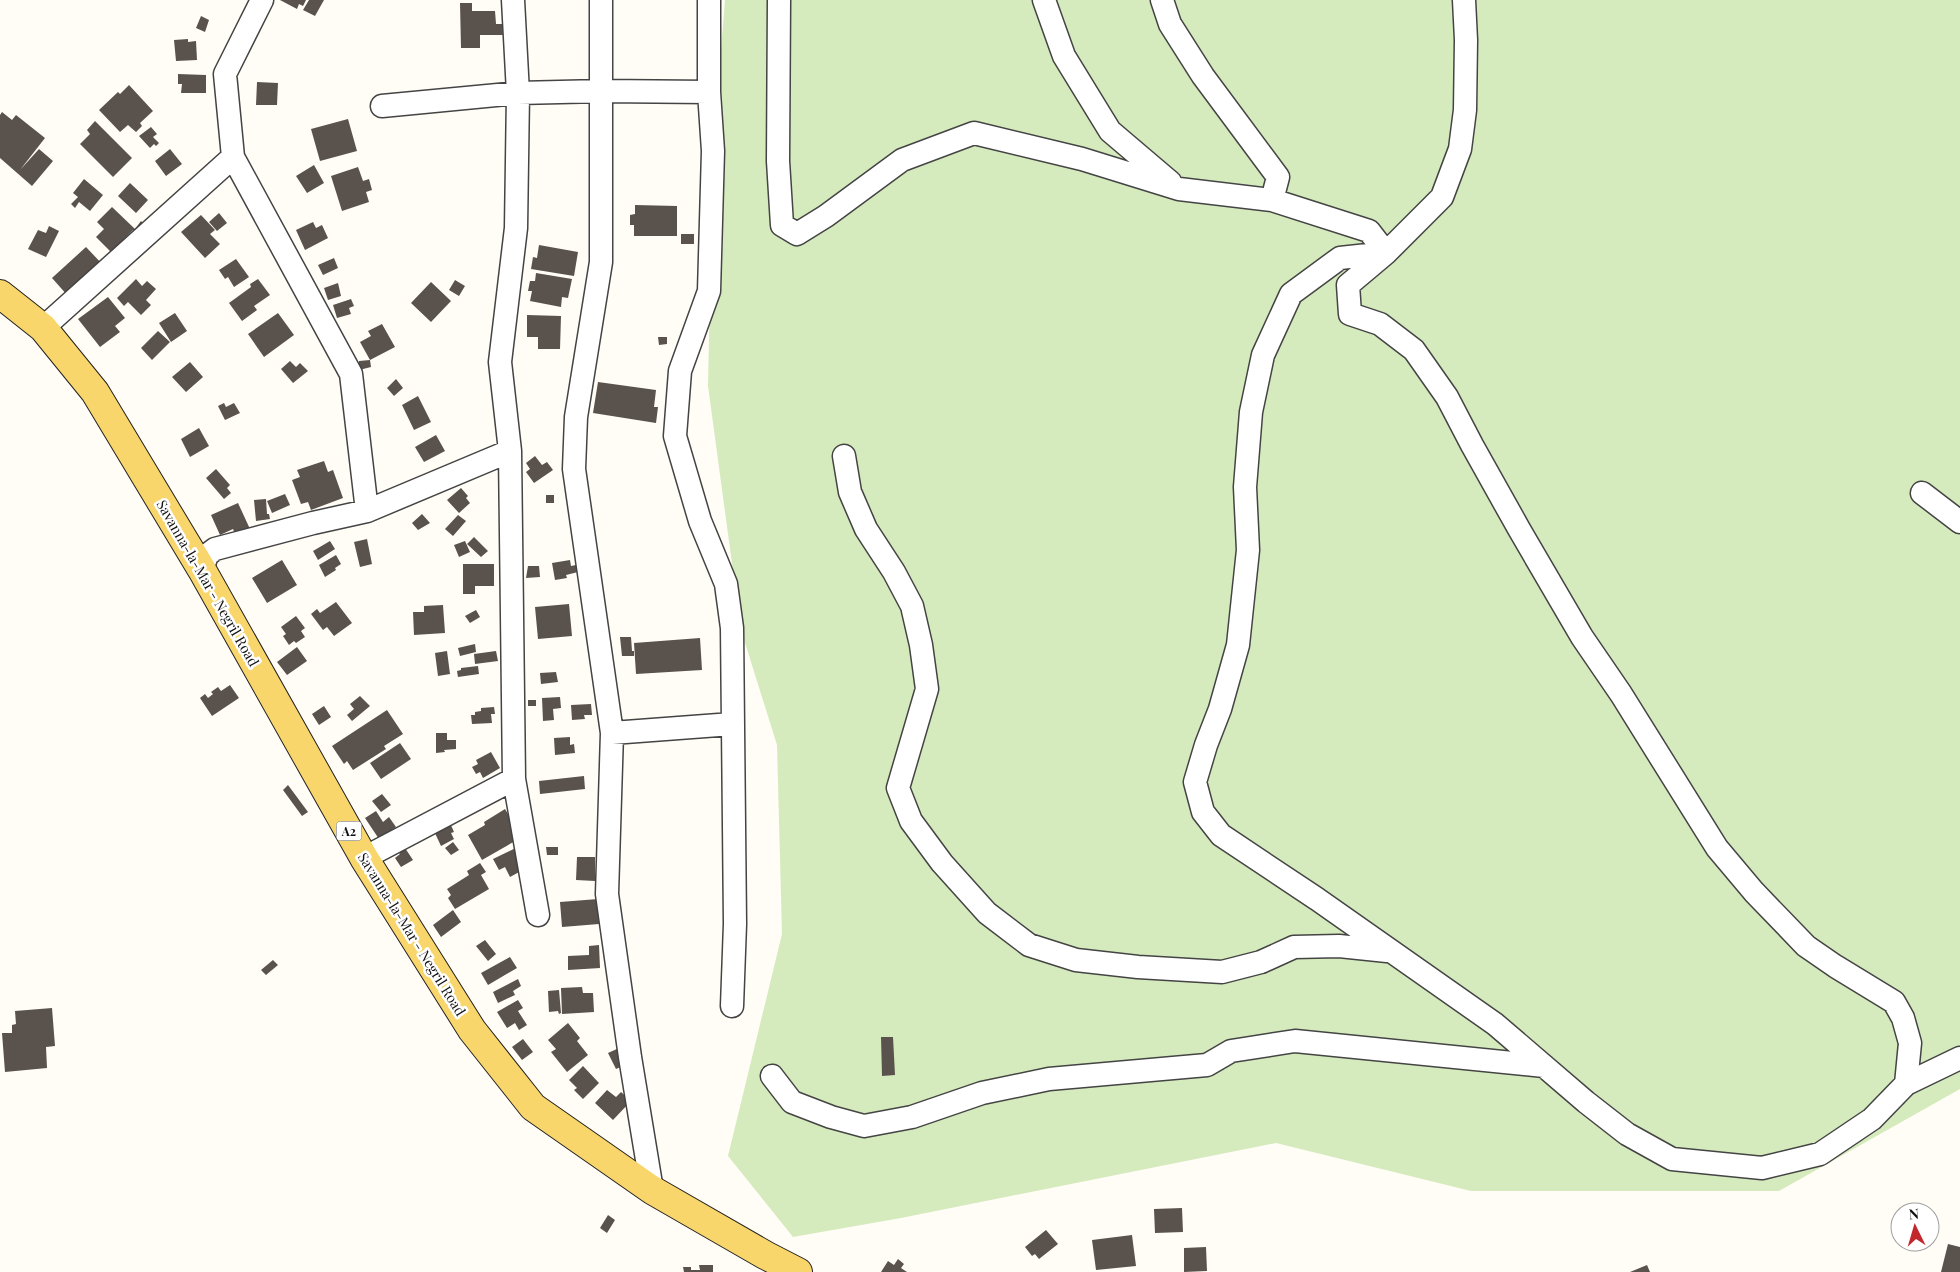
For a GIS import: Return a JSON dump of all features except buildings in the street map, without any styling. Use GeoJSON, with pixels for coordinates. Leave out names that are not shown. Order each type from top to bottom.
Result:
{"type":"FeatureCollection","features":[{"type":"Feature","properties":{"kind":"main road","name":"Savanna-la-Mar - Negril Road"},"geometry":{"type":"LineString","coordinates":[[0,294],[43,328],[95,392],[202,570],[364,858],[472,1030],[533,1107],[652,1190],[798,1272]]}},
{"type":"Feature","properties":{"kind":"street"},"geometry":{"type":"LineString","coordinates":[[262,0],[225,74],[233,158],[351,374],[367,511]]}},
{"type":"Feature","properties":{"kind":"street"},"geometry":{"type":"LineString","coordinates":[[513,0],[518,93],[516,228],[500,362],[510,451],[511,659],[514,779],[538,915]]}},
{"type":"Feature","properties":{"kind":"street"},"geometry":{"type":"LineString","coordinates":[[601,0],[601,262],[576,417],[574,469],[612,733],[607,894],[630,1057],[652,1190]]}},
{"type":"Feature","properties":{"kind":"street"},"geometry":{"type":"LineString","coordinates":[[709,0],[708,92],[713,151],[709,291],[680,371],[675,436],[700,521],[726,584],[732,628],[735,924],[732,1006]]}},
{"type":"Feature","properties":{"kind":"street"},"geometry":{"type":"LineString","coordinates":[[779,0],[778,161],[782,225],[797,234],[826,216],[902,160],[974,133],[1082,159],[1179,189],[1272,200],[1369,232],[1386,253]]}},
{"type":"Feature","properties":{"kind":"street"},"geometry":{"type":"LineString","coordinates":[[1044,0],[1064,56],[1110,131],[1179,189]]}},
{"type":"Feature","properties":{"kind":"street"},"geometry":{"type":"LineString","coordinates":[[1162,0],[1170,24],[1203,76],[1278,177],[1272,200]]}},
{"type":"Feature","properties":{"kind":"street"},"geometry":{"type":"LineString","coordinates":[[1464,0],[1466,40],[1465,110],[1460,149],[1442,197],[1386,253],[1348,285],[1350,314],[1380,324],[1414,350],[1442,390],[1519,529],[1582,637],[1626,702],[1718,848],[1779,920],[1806,946],[1894,1002],[1903,1018],[1910,1043],[1906,1084]]}},
{"type":"Feature","properties":{"kind":"street"},"geometry":{"type":"LineString","coordinates":[[382,106],[518,93],[602,91],[708,92]]}},
{"type":"Feature","properties":{"kind":"street"},"geometry":{"type":"LineString","coordinates":[[43,328],[233,158]]}},
{"type":"Feature","properties":{"kind":"street"},"geometry":{"type":"LineString","coordinates":[[1386,253],[1340,258],[1291,294],[1263,355],[1251,412],[1245,487],[1248,550],[1238,645],[1220,710],[1206,745],[1196,782],[1203,812],[1221,836],[1316,899],[1495,1024],[1628,1134],[1672,1159],[1762,1168],[1820,1154],[1872,1119],[1906,1084],[1960,1058]]}},
{"type":"Feature","properties":{"kind":"street"},"geometry":{"type":"LineString","coordinates":[[202,570],[208,555],[215,549],[367,511],[510,451]]}},
{"type":"Feature","properties":{"kind":"street"},"geometry":{"type":"LineString","coordinates":[[844,456],[850,492],[866,529],[894,572],[912,606],[921,645],[927,689],[898,788],[911,821],[942,863],[986,913],[1029,944],[1076,960],[1138,968],[1222,972],[1261,962],[1294,947],[1339,946],[1390,952]]}},
{"type":"Feature","properties":{"kind":"street"},"geometry":{"type":"LineString","coordinates":[[1922,493],[1960,522]]}},
{"type":"Feature","properties":{"kind":"street"},"geometry":{"type":"LineString","coordinates":[[612,733],[732,724]]}},
{"type":"Feature","properties":{"kind":"street"},"geometry":{"type":"LineString","coordinates":[[364,858],[514,779]]}},
{"type":"Feature","properties":{"kind":"street"},"geometry":{"type":"LineString","coordinates":[[772,1076],[792,1102],[832,1117],[864,1126],[912,1117],[982,1093],[1049,1079],[1207,1066],[1231,1051],[1295,1041],[1544,1066]]}},
{"type":"Feature","properties":{"kind":"green space"},"geometry":{"type":"Polygon","coordinates":[[[725,0],[1960,0],[1960,1089],[1779,1191],[1471,1191],[1276,1143],[901,1218],[793,1237],[728,1156],[782,934],[777,745],[741,630],[708,386],[713,151],[725,0]]]}}]}
